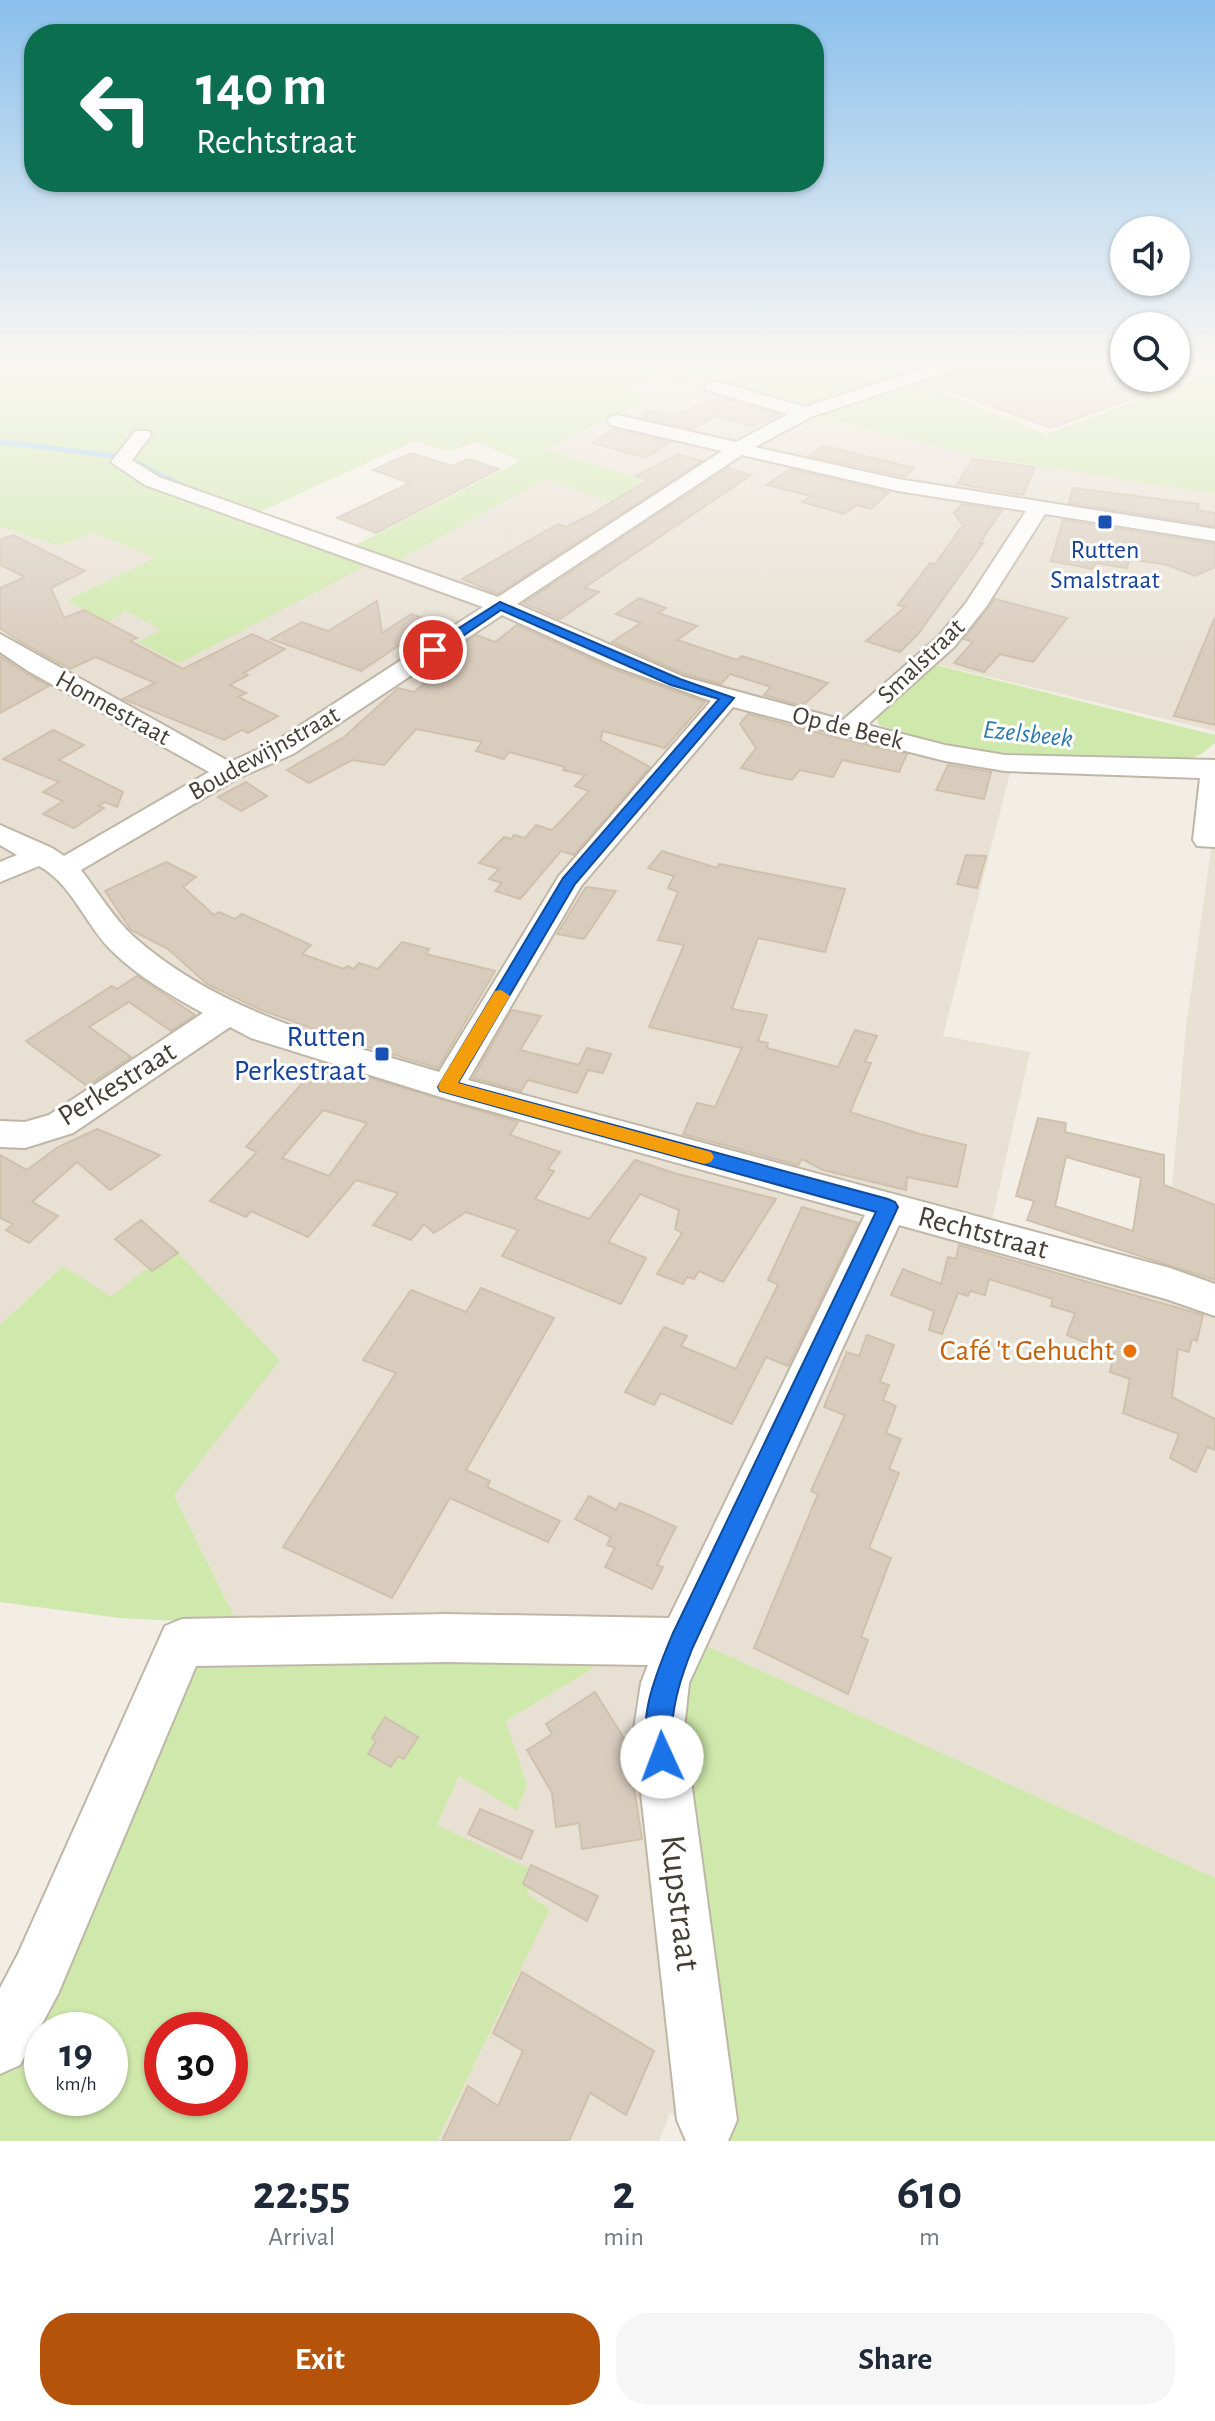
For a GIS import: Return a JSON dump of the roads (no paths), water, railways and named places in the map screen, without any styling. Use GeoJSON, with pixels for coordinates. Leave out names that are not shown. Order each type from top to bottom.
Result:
{"type":"FeatureCollection","features":[{"type":"Feature","properties":{"kind":"street"},"geometry":{"type":"LineString","coordinates":[[123,460],[121,462],[152,481],[500,605]]}},
{"type":"Feature","properties":{"kind":"street","name":"Boudewijnstraat"},"geometry":{"type":"LineString","coordinates":[[53,861],[229,772],[284,748],[719,460]]}},
{"type":"Feature","properties":{"kind":"street"},"geometry":{"type":"LineString","coordinates":[[789,460],[898,485],[1215,535]]}},
{"type":"Feature","properties":{"kind":"street","name":"Smalstraat"},"geometry":{"type":"LineString","coordinates":[[850,727],[946,642],[975,607],[1039,508]]}},
{"type":"Feature","properties":{"kind":"street","name":"Op de Beek"},"geometry":{"type":"LineString","coordinates":[[500,605],[662,677],[727,698],[945,753],[1005,763],[1215,769]]}},
{"type":"Feature","properties":{"kind":"street","name":"Honnestraat"},"geometry":{"type":"LineString","coordinates":[[0,641],[37,666],[229,772]]}},
{"type":"Feature","properties":{"kind":"street"},"geometry":{"type":"LineString","coordinates":[[447,1087],[569,882],[727,698]]}},
{"type":"Feature","properties":{"kind":"street"},"geometry":{"type":"LineString","coordinates":[[1207,840],[1215,769]]}},
{"type":"Feature","properties":{"kind":"street"},"geometry":{"type":"LineString","coordinates":[[0,834],[53,861]]}},
{"type":"Feature","properties":{"kind":"street"},"geometry":{"type":"LineString","coordinates":[[0,873],[53,861]]}},
{"type":"Feature","properties":{"kind":"street","name":"Rechtstraat"},"geometry":{"type":"LineString","coordinates":[[53,861],[122,943],[183,989],[227,1013],[307,1045],[447,1087],[1170,1284],[1215,1300]]}},
{"type":"Feature","properties":{"kind":"street","name":"Perkestraat"},"geometry":{"type":"LineString","coordinates":[[0,1134],[25,1135],[61,1124],[227,1013]]}},
{"type":"Feature","properties":{"kind":"street","name":"Kupstraat"},"geometry":{"type":"LineString","coordinates":[[707,2120],[659,1729],[665,1683],[888,1207]]}},
{"type":"Feature","properties":{"kind":"street"},"geometry":{"type":"LineString","coordinates":[[0,2045],[44,1961],[182,1643],[446,1638],[682,1642]]}},
{"type":"Feature","properties":{"kind":"waterway","name":"Ezelsbeek"},"geometry":{"type":"LineString","coordinates":[[131,460],[183,486]]}},
{"type":"Feature","properties":{"kind":"place","name":"Rutten Smalstraat"},"geometry":{"type":"Point","coordinates":[1105,522]}},
{"type":"Feature","properties":{"kind":"place","name":"Rutten Perkestraat"},"geometry":{"type":"Point","coordinates":[382,1054]}},
{"type":"Feature","properties":{"kind":"place","name":"Café 't Gehucht"},"geometry":{"type":"Point","coordinates":[1130,1351]}}]}
